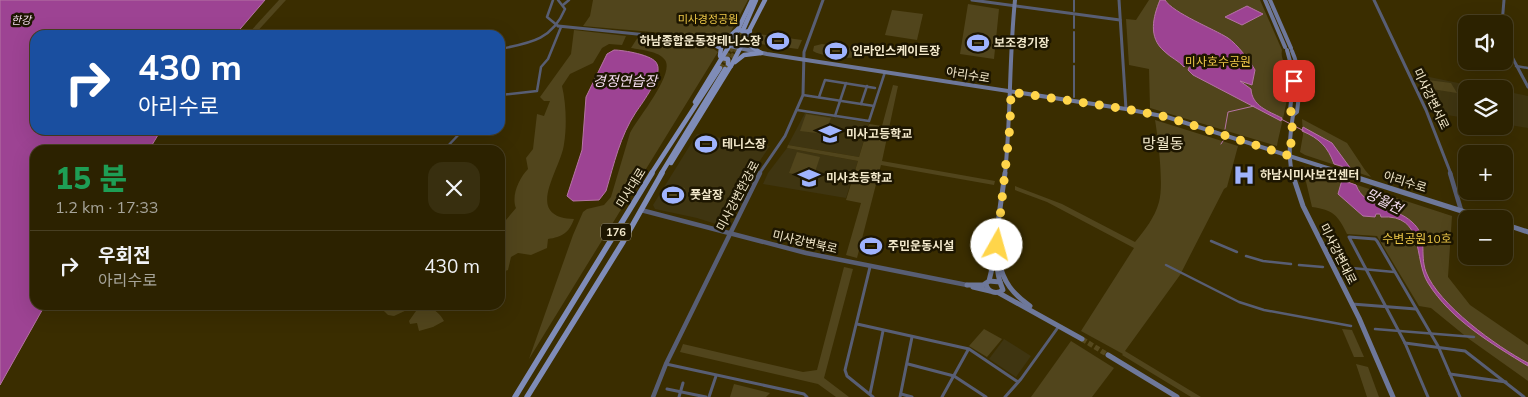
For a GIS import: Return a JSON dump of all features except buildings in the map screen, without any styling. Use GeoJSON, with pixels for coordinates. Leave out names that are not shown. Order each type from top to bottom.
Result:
{"type":"FeatureCollection","features":[{"type":"Feature","properties":{"kind":"main road"},"geometry":{"type":"LineString","coordinates":[[654,170],[730,46],[752,0]]}},
{"type":"Feature","properties":{"kind":"main road"},"geometry":{"type":"LineString","coordinates":[[662,173],[674,159],[732,65],[746,38],[756,0]]}},
{"type":"Feature","properties":{"kind":"main road"},"geometry":{"type":"LineString","coordinates":[[747,31],[761,0]]}},
{"type":"Feature","properties":{"kind":"main road"},"geometry":{"type":"LineString","coordinates":[[747,31],[766,0]]}},
{"type":"Feature","properties":{"kind":"main road"},"geometry":{"type":"LineString","coordinates":[[1015,0],[1010,51],[1010,126],[997,250],[997,272],[1004,288],[1030,309]]}},
{"type":"Feature","properties":{"kind":"main road","name":"미사강변대로"},"geometry":{"type":"LineString","coordinates":[[1265,0],[1299,68],[1300,85],[1297,112],[1293,115],[1290,156],[1300,200],[1372,344],[1393,397]]}},
{"type":"Feature","properties":{"kind":"main road","name":"미사강변대로"},"geometry":{"type":"LineString","coordinates":[[1270,0],[1289,49]]}},
{"type":"Feature","properties":{"kind":"main road"},"geometry":{"type":"LineString","coordinates":[[738,29],[744,32],[747,31]]}},
{"type":"Feature","properties":{"kind":"main road"},"geometry":{"type":"LineString","coordinates":[[706,41],[729,38],[738,29]]}},
{"type":"Feature","properties":{"kind":"main road"},"geometry":{"type":"LineString","coordinates":[[746,38],[748,45],[761,53]]}},
{"type":"Feature","properties":{"kind":"main road"},"geometry":{"type":"LineString","coordinates":[[706,41],[721,48],[720,60]]}},
{"type":"Feature","properties":{"kind":"main road","name":"아리수로"},"geometry":{"type":"LineString","coordinates":[[730,46],[803,60],[1126,109],[1176,120],[1461,210]]}},
{"type":"Feature","properties":{"kind":"main road"},"geometry":{"type":"LineString","coordinates":[[732,65],[744,56],[761,53]]}},
{"type":"Feature","properties":{"kind":"main road"},"geometry":{"type":"LineString","coordinates":[[720,60],[728,59],[728,64],[732,65]]}},
{"type":"Feature","properties":{"kind":"main road","name":"미사대로"},"geometry":{"type":"LineString","coordinates":[[515,397],[654,170],[722,69],[641,210],[527,397]]}},
{"type":"Feature","properties":{"kind":"main road"},"geometry":{"type":"LineString","coordinates":[[1513,227],[1528,232]]}},
{"type":"Feature","properties":{"kind":"main road"},"geometry":{"type":"LineString","coordinates":[[991,291],[987,288],[997,250]]}},
{"type":"Feature","properties":{"kind":"main road"},"geometry":{"type":"LineString","coordinates":[[997,250],[1001,274],[1006,284],[1018,297],[1047,318]]}},
{"type":"Feature","properties":{"kind":"main road"},"geometry":{"type":"LineString","coordinates":[[967,285],[1000,282]]}},
{"type":"Feature","properties":{"kind":"main road"},"geometry":{"type":"LineString","coordinates":[[967,285],[999,293],[1082,339]]}},
{"type":"Feature","properties":{"kind":"main road"},"geometry":{"type":"LineString","coordinates":[[999,293],[1004,288]]}},
{"type":"Feature","properties":{"kind":"main road"},"geometry":{"type":"LineString","coordinates":[[1108,356],[1177,397]]}},
{"type":"Feature","properties":{"kind":"street"},"geometry":{"type":"LineString","coordinates":[[553,0],[547,17],[560,27],[706,41],[730,46]]}},
{"type":"Feature","properties":{"kind":"street"},"geometry":{"type":"LineString","coordinates":[[505,95],[537,91],[541,67],[548,59],[564,11],[563,5],[558,0]]}},
{"type":"Feature","properties":{"kind":"street"},"geometry":{"type":"LineString","coordinates":[[563,5],[569,0]]}},
{"type":"Feature","properties":{"kind":"street","name":"미사강변한강로"},"geometry":{"type":"LineString","coordinates":[[653,397],[666,364],[760,172],[785,136],[797,110],[803,95],[803,60],[823,0]]}},
{"type":"Feature","properties":{"kind":"street"},"geometry":{"type":"LineString","coordinates":[[972,0],[1120,20]]}},
{"type":"Feature","properties":{"kind":"street"},"geometry":{"type":"LineString","coordinates":[[1074,0],[1074,10]]}},
{"type":"Feature","properties":{"kind":"street"},"geometry":{"type":"LineString","coordinates":[[1119,0],[1126,109]]}},
{"type":"Feature","properties":{"kind":"street","name":"미사강변서로"},"geometry":{"type":"LineString","coordinates":[[1374,0],[1443,147],[1453,174],[1461,210]]}},
{"type":"Feature","properties":{"kind":"street"},"geometry":{"type":"LineString","coordinates":[[1502,15],[1504,0]]}},
{"type":"Feature","properties":{"kind":"street"},"geometry":{"type":"LineString","coordinates":[[1074,16],[1074,28]]}},
{"type":"Feature","properties":{"kind":"street"},"geometry":{"type":"LineString","coordinates":[[505,48],[537,40],[560,27]]}},
{"type":"Feature","properties":{"kind":"street"},"geometry":{"type":"LineString","coordinates":[[1074,32],[1074,62]]}},
{"type":"Feature","properties":{"kind":"street"},"geometry":{"type":"LineString","coordinates":[[1513,58],[1528,87]]}},
{"type":"Feature","properties":{"kind":"street"},"geometry":{"type":"LineString","coordinates":[[1074,66],[1074,97]]}},
{"type":"Feature","properties":{"kind":"street"},"geometry":{"type":"LineString","coordinates":[[1516,66],[1528,68]]}},
{"type":"Feature","properties":{"kind":"street"},"geometry":{"type":"LineString","coordinates":[[797,110],[869,121],[885,72]]}},
{"type":"Feature","properties":{"kind":"street"},"geometry":{"type":"LineString","coordinates":[[818,97],[825,80],[875,88]]}},
{"type":"Feature","properties":{"kind":"street"},"geometry":{"type":"LineString","coordinates":[[834,116],[846,83]]}},
{"type":"Feature","properties":{"kind":"street"},"geometry":{"type":"LineString","coordinates":[[861,104],[867,86]]}},
{"type":"Feature","properties":{"kind":"street"},"geometry":{"type":"LineString","coordinates":[[803,95],[874,106]]}},
{"type":"Feature","properties":{"kind":"street"},"geometry":{"type":"LineString","coordinates":[[449,145],[458,135]]}},
{"type":"Feature","properties":{"kind":"street","name":"미사강변북로"},"geometry":{"type":"LineString","coordinates":[[641,210],[806,253],[967,285]]}},
{"type":"Feature","properties":{"kind":"street"},"geometry":{"type":"LineString","coordinates":[[1428,397],[1405,343],[1349,237],[1376,240],[1438,346],[1460,397]]}},
{"type":"Feature","properties":{"kind":"street"},"geometry":{"type":"LineString","coordinates":[[1211,241],[1237,252]]}},
{"type":"Feature","properties":{"kind":"street"},"geometry":{"type":"LineString","coordinates":[[1246,256],[1272,263],[1291,264]]}},
{"type":"Feature","properties":{"kind":"street"},"geometry":{"type":"LineString","coordinates":[[1166,265],[1239,302],[1264,310],[1351,326]]}},
{"type":"Feature","properties":{"kind":"street"},"geometry":{"type":"LineString","coordinates":[[1299,265],[1323,267]]}},
{"type":"Feature","properties":{"kind":"street"},"geometry":{"type":"LineString","coordinates":[[870,267],[845,373],[872,396]]}},
{"type":"Feature","properties":{"kind":"street"},"geometry":{"type":"LineString","coordinates":[[1341,267],[1395,272]]}},
{"type":"Feature","properties":{"kind":"street"},"geometry":{"type":"LineString","coordinates":[[1352,304],[1416,309]]}},
{"type":"Feature","properties":{"kind":"street"},"geometry":{"type":"LineString","coordinates":[[857,324],[969,349],[1018,382]]}},
{"type":"Feature","properties":{"kind":"street"},"geometry":{"type":"LineString","coordinates":[[1005,397],[1059,325]]}},
{"type":"Feature","properties":{"kind":"street"},"geometry":{"type":"LineString","coordinates":[[1374,329],[1474,337]]}},
{"type":"Feature","properties":{"kind":"street"},"geometry":{"type":"LineString","coordinates":[[872,396],[883,331]]}},
{"type":"Feature","properties":{"kind":"street"},"geometry":{"type":"LineString","coordinates":[[912,337],[901,396],[912,397]]}},
{"type":"Feature","properties":{"kind":"street"},"geometry":{"type":"LineString","coordinates":[[1405,343],[1465,351],[1524,397]]}},
{"type":"Feature","properties":{"kind":"street"},"geometry":{"type":"LineString","coordinates":[[942,397],[969,349]]}},
{"type":"Feature","properties":{"kind":"street"},"geometry":{"type":"LineString","coordinates":[[666,364],[798,393],[807,397]]}},
{"type":"Feature","properties":{"kind":"street"},"geometry":{"type":"LineString","coordinates":[[908,364],[954,376],[986,397]]}},
{"type":"Feature","properties":{"kind":"street"},"geometry":{"type":"LineString","coordinates":[[1450,374],[1506,382]]}},
{"type":"Feature","properties":{"kind":"street"},"geometry":{"type":"LineString","coordinates":[[667,389],[708,397],[716,376]]}},
{"type":"Feature","properties":{"kind":"street"},"geometry":{"type":"LineString","coordinates":[[679,397],[683,383]]}},
{"type":"Feature","properties":{"kind":"street"},"geometry":{"type":"LineString","coordinates":[[794,397],[798,393]]}},
{"type":"Feature","properties":{"kind":"shaded area"},"geometry":{"type":"Polygon","coordinates":[[[1415,74],[1458,83],[1458,117],[1434,113],[1415,74]]]}},
{"type":"Feature","properties":{"kind":"shaded area"},"geometry":{"type":"Polygon","coordinates":[[[1513,93],[1528,96],[1528,128],[1513,126],[1513,93]]]}},
{"type":"Feature","properties":{"kind":"shaded area","name":"미사고등학교"},"geometry":{"type":"Polygon","coordinates":[[[805,113],[869,123],[859,157],[788,145],[805,113]]]}},
{"type":"Feature","properties":{"kind":"shaded area"},"geometry":{"type":"Polygon","coordinates":[[[697,134],[770,146],[752,172],[723,224],[719,225],[655,209],[653,205],[697,134]]]}},
{"type":"Feature","properties":{"kind":"shaded area","name":"미사초등학교"},"geometry":{"type":"Polygon","coordinates":[[[787,148],[858,161],[846,198],[763,184],[768,173],[787,148]]]}},
{"type":"Feature","properties":{"kind":"shaded area"},"geometry":{"type":"Polygon","coordinates":[[[1004,339],[1031,356],[1016,377],[989,359],[1004,339]]]}},
{"type":"Feature","properties":{"kind":"green space"},"geometry":{"type":"Polygon","coordinates":[[[279,0],[286,0],[259,30],[252,30],[279,0]]]}},
{"type":"Feature","properties":{"kind":"green space","name":"미사경정공원"},"geometry":{"type":"Polygon","coordinates":[[[593,0],[748,0],[729,35],[721,38],[583,26],[590,16],[593,0]]]}},
{"type":"Feature","properties":{"kind":"green space","name":"미사호수공원"},"geometry":{"type":"Polygon","coordinates":[[[1149,0],[1260,0],[1282,50],[1283,59],[1289,72],[1287,97],[1277,146],[1150,108],[1149,69],[1129,65],[1126,19],[1136,20],[1149,0]]]}},
{"type":"Feature","properties":{"kind":"green space"},"geometry":{"type":"Polygon","coordinates":[[[968,4],[999,9],[994,59],[960,54],[968,4]]]}},
{"type":"Feature","properties":{"kind":"green space"},"geometry":{"type":"Polygon","coordinates":[[[892,10],[923,14],[917,40],[885,35],[892,10]]]}},
{"type":"Feature","properties":{"kind":"green space"},"geometry":{"type":"Polygon","coordinates":[[[574,30],[626,36],[622,45],[609,44],[602,48],[593,63],[570,74],[562,86],[566,115],[565,137],[561,155],[548,190],[547,201],[550,210],[559,216],[574,219],[570,228],[564,234],[548,239],[547,248],[531,255],[518,253],[511,257],[508,270],[505,271],[505,221],[516,208],[515,193],[519,182],[528,169],[526,158],[533,149],[537,114],[544,116],[550,101],[544,101],[540,97],[571,54],[574,30]]]}},
{"type":"Feature","properties":{"kind":"green space","name":"하남종합운동장테니스장"},"geometry":{"type":"Polygon","coordinates":[[[758,34],[802,40],[798,49],[753,43],[758,34]]]}},
{"type":"Feature","properties":{"kind":"green space"},"geometry":{"type":"Polygon","coordinates":[[[638,37],[708,45],[718,52],[529,359],[583,212],[587,209],[604,205],[611,197],[630,133],[665,75],[667,67],[662,57],[650,51],[631,48],[638,37]]]}},
{"type":"Feature","properties":{"kind":"green space","name":"인라인스케이트장"},"geometry":{"type":"Polygon","coordinates":[[[822,44],[854,49],[859,54],[850,58],[843,58],[813,51],[814,46],[822,44]]]}},
{"type":"Feature","properties":{"kind":"green space"},"geometry":{"type":"Polygon","coordinates":[[[1420,79],[1451,83],[1457,93],[1425,88],[1420,79]]]}},
{"type":"Feature","properties":{"kind":"green space"},"geometry":{"type":"Polygon","coordinates":[[[893,85],[898,86],[882,161],[995,181],[994,185],[881,165],[857,258],[846,255],[861,203],[846,200],[858,161],[787,148],[788,145],[859,157],[869,124],[882,126],[893,85]]]}},
{"type":"Feature","properties":{"kind":"green space"},"geometry":{"type":"Polygon","coordinates":[[[806,114],[831,118],[825,134],[800,131],[806,114]]]}},
{"type":"Feature","properties":{"kind":"green space"},"geometry":{"type":"Polygon","coordinates":[[[1302,119],[1347,143],[1371,177],[1300,152],[1303,135],[1302,119]]]}},
{"type":"Feature","properties":{"kind":"green space"},"geometry":{"type":"Polygon","coordinates":[[[1155,120],[1238,146],[1227,187],[1224,189],[1180,275],[1125,351],[1201,397],[1191,397],[1123,354],[1081,331],[1134,248],[1047,202],[1015,190],[1015,186],[1062,204],[1135,242],[1152,218],[1159,202],[1161,185],[1160,161],[1155,120]]]}},
{"type":"Feature","properties":{"kind":"green space"},"geometry":{"type":"Polygon","coordinates":[[[797,152],[820,157],[813,178],[789,173],[797,152]]]}},
{"type":"Feature","properties":{"kind":"green space","name":"수변공원10호"},"geometry":{"type":"Polygon","coordinates":[[[1303,169],[1452,216],[1448,277],[1470,305],[1528,345],[1528,381],[1469,339],[1431,308],[1419,306],[1377,236],[1347,234],[1341,222],[1334,214],[1312,207],[1303,169]]]}},
{"type":"Feature","properties":{"kind":"green space","name":"풋살장"},"geometry":{"type":"Polygon","coordinates":[[[671,185],[685,188],[676,205],[662,202],[671,185]]]}},
{"type":"Feature","properties":{"kind":"green space"},"geometry":{"type":"Polygon","coordinates":[[[844,267],[853,269],[824,378],[849,397],[836,397],[818,384],[680,352],[683,344],[803,372],[817,370],[844,267]]]}},
{"type":"Feature","properties":{"kind":"green space"},"geometry":{"type":"Polygon","coordinates":[[[383,310],[407,310],[394,316],[388,315],[383,310]]]}},
{"type":"Feature","properties":{"kind":"green space"},"geometry":{"type":"Polygon","coordinates":[[[434,310],[444,321],[419,331],[417,323],[410,324],[409,321],[416,311],[434,310]]]}},
{"type":"Feature","properties":{"kind":"green space"},"geometry":{"type":"Polygon","coordinates":[[[984,329],[1002,339],[987,357],[969,346],[984,329]]]}},
{"type":"Feature","properties":{"kind":"green space"},"geometry":{"type":"Polygon","coordinates":[[[1342,329],[1352,330],[1364,357],[1354,357],[1342,329]]]}},
{"type":"Feature","properties":{"kind":"green space"},"geometry":{"type":"Polygon","coordinates":[[[1071,341],[1114,368],[1092,397],[1031,397],[1071,341]]]}},
{"type":"Feature","properties":{"kind":"green space"},"geometry":{"type":"Polygon","coordinates":[[[1356,364],[1368,367],[1379,397],[1367,397],[1356,364]]]}},
{"type":"Feature","properties":{"kind":"green space"},"geometry":{"type":"Polygon","coordinates":[[[734,384],[770,393],[766,397],[730,397],[734,384]]]}},
{"type":"Feature","properties":{"kind":"water","name":"한강"},"geometry":{"type":"Polygon","coordinates":[[[0,0],[265,0],[239,30],[30,30],[30,135],[158,135],[152,145],[30,145],[30,310],[42,310],[0,385],[0,0]]]}},
{"type":"Feature","properties":{"kind":"water"},"geometry":{"type":"Polygon","coordinates":[[[1160,0],[1165,0],[1176,10],[1228,38],[1235,44],[1255,70],[1252,85],[1240,81],[1251,89],[1254,100],[1258,104],[1282,118],[1281,121],[1193,75],[1188,70],[1190,65],[1187,64],[1184,67],[1164,51],[1156,40],[1153,27],[1155,13],[1160,0]]]}},
{"type":"Feature","properties":{"kind":"water"},"geometry":{"type":"Polygon","coordinates":[[[1247,6],[1263,14],[1242,25],[1225,17],[1247,6]]]}},
{"type":"Feature","properties":{"kind":"water","name":"경정연습장"},"geometry":{"type":"Polygon","coordinates":[[[614,50],[631,52],[650,58],[657,64],[657,75],[643,102],[630,121],[618,150],[606,191],[599,200],[573,201],[567,196],[582,150],[586,97],[607,54],[614,50]]]}},
{"type":"Feature","properties":{"kind":"water","name":"망월천"},"geometry":{"type":"Polygon","coordinates":[[[1303,127],[1332,143],[1351,169],[1334,164],[1326,148],[1318,140],[1302,131],[1303,127]]]}},
{"type":"Feature","properties":{"kind":"water","name":"망월천"},"geometry":{"type":"Polygon","coordinates":[[[1342,180],[1356,185],[1366,199],[1412,222],[1422,239],[1426,272],[1443,297],[1470,324],[1501,347],[1528,363],[1528,366],[1473,330],[1448,308],[1428,283],[1412,230],[1405,223],[1395,218],[1381,217],[1380,214],[1376,214],[1375,217],[1363,216],[1338,194],[1342,180]]]}},
{"type":"Feature","properties":{"kind":"waterway"},"geometry":{"type":"LineString","coordinates":[[1225,129],[1228,112],[1254,106]]}},
{"type":"Feature","properties":{"kind":"waterway","name":"망월천"},"geometry":{"type":"LineString","coordinates":[[1281,119],[1304,131]]}},
{"type":"Feature","properties":{"kind":"waterway","name":"망월천"},"geometry":{"type":"LineString","coordinates":[[1345,175],[1348,183]]}},
{"type":"Feature","properties":{"kind":"tunnel"},"geometry":{"type":"LineString","coordinates":[[720,68],[743,30]]}},
{"type":"Feature","properties":{"kind":"tunnel"},"geometry":{"type":"LineString","coordinates":[[725,69],[746,33]]}},
{"type":"Feature","properties":{"kind":"tunnel"},"geometry":{"type":"LineString","coordinates":[[1082,339],[1108,355]]}},
{"type":"Feature","properties":{"kind":"place","name":"하남종합운동장테니스장"},"geometry":{"type":"Point","coordinates":[778,41]}},
{"type":"Feature","properties":{"kind":"place","name":"보조경기장"},"geometry":{"type":"Point","coordinates":[978,43]}},
{"type":"Feature","properties":{"kind":"place","name":"인라인스케이트장"},"geometry":{"type":"Point","coordinates":[836,51]}},
{"type":"Feature","properties":{"kind":"place","name":"미사고등학교"},"geometry":{"type":"Point","coordinates":[830,134]}},
{"type":"Feature","properties":{"kind":"place","name":"테니스장"},"geometry":{"type":"Point","coordinates":[706,144]}},
{"type":"Feature","properties":{"kind":"place","name":"하남시미사보건센터"},"geometry":{"type":"Point","coordinates":[1244,175]}},
{"type":"Feature","properties":{"kind":"place","name":"미사초등학교"},"geometry":{"type":"Point","coordinates":[809,178]}},
{"type":"Feature","properties":{"kind":"place","name":"풋살장"},"geometry":{"type":"Point","coordinates":[673,195]}},
{"type":"Feature","properties":{"kind":"place","name":"주민운동시설"},"geometry":{"type":"Point","coordinates":[871,246]}},
{"type":"Feature","properties":{"kind":"district","name":"망월동"},"geometry":{"type":"Point","coordinates":[1163,144]}},
{"type":"Feature","properties":{"kind":"route"},"geometry":{"type":"LineString","coordinates":[[997,245],[1010,126],[1011,92],[1167,117],[1290,156],[1293,115],[1290,110],[1294,81]]}}]}
